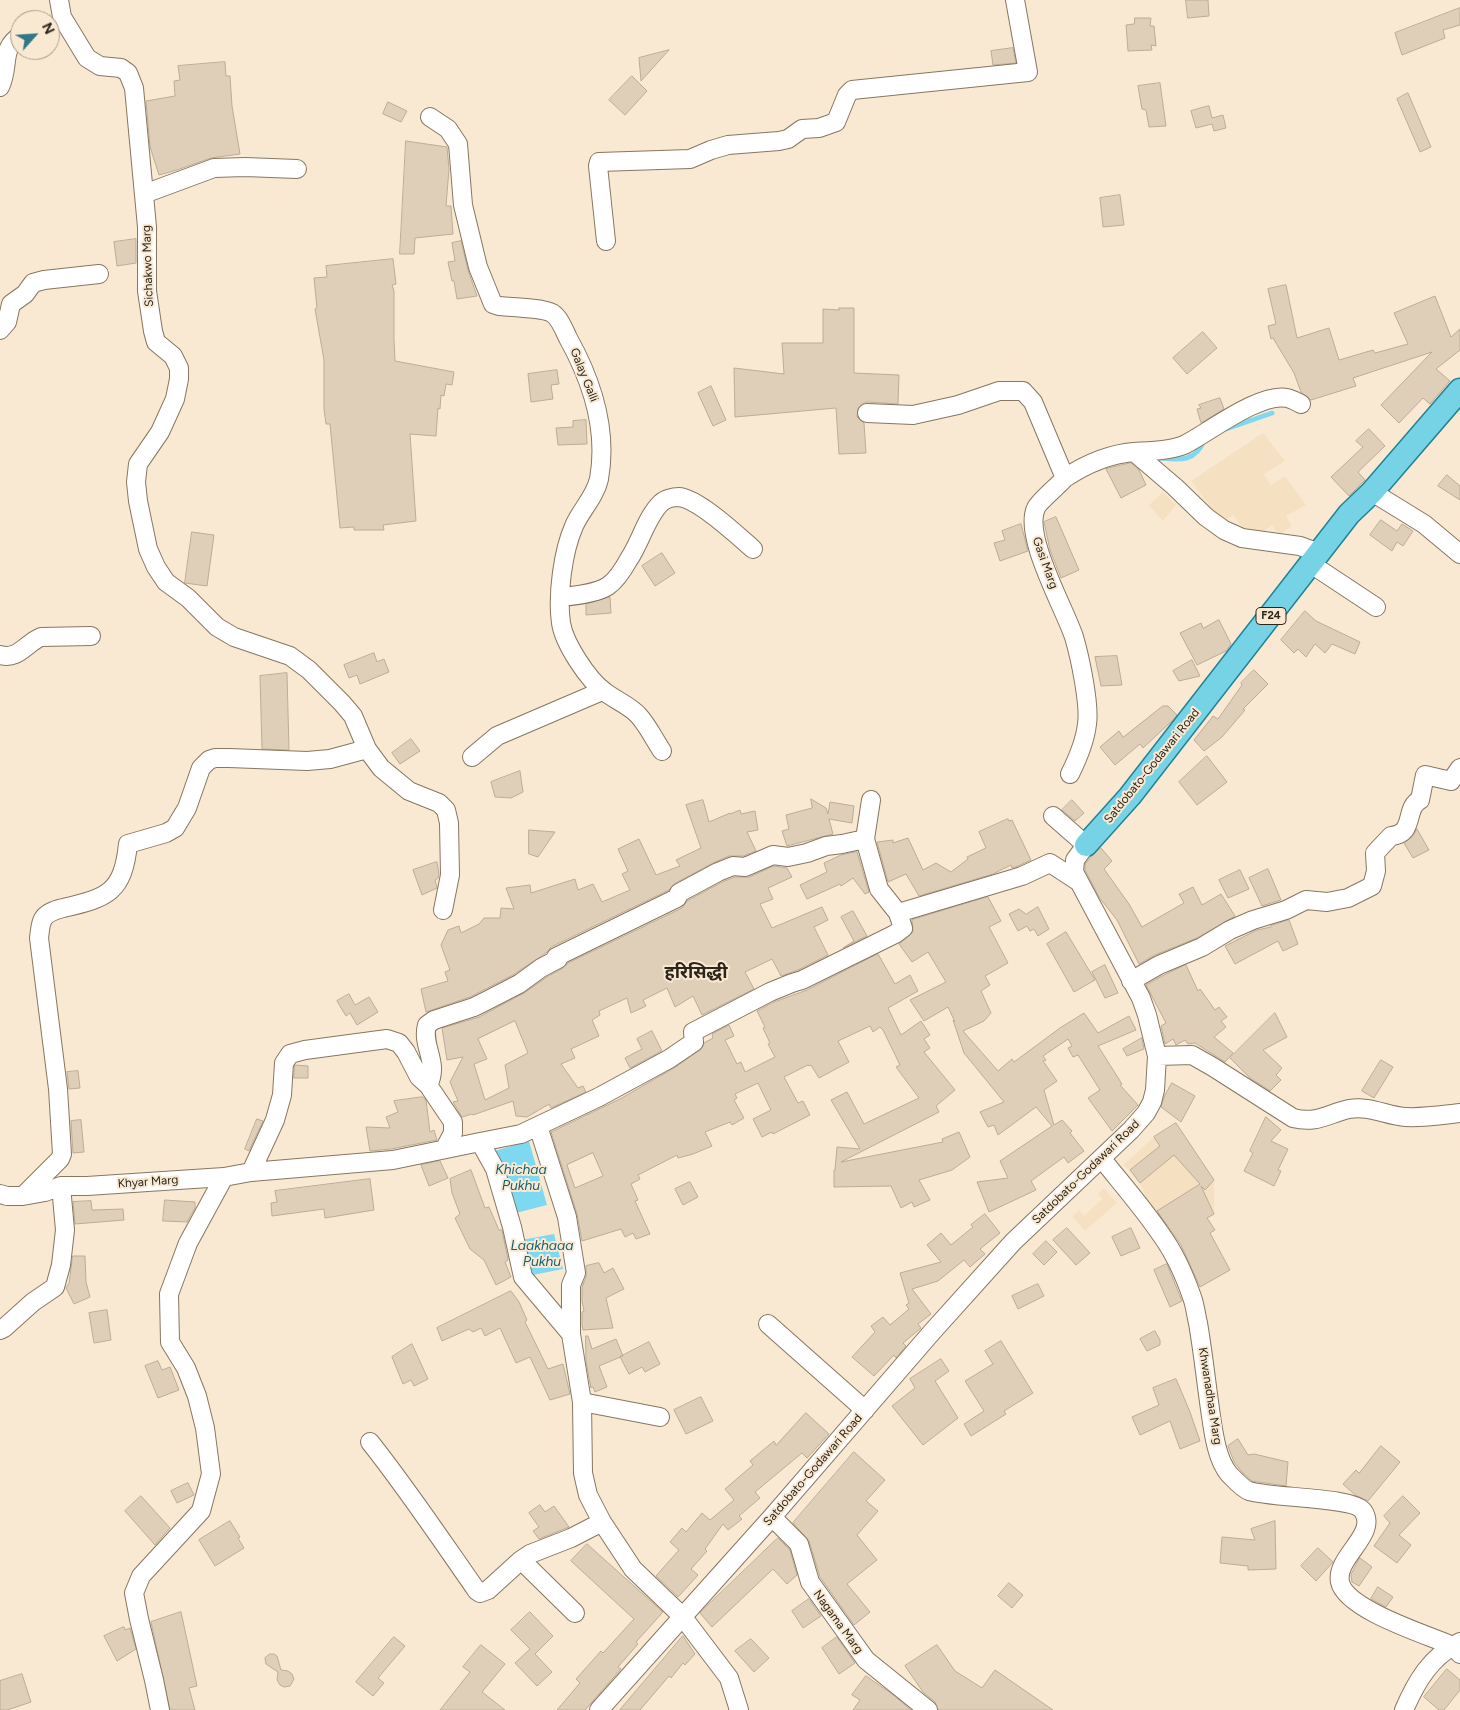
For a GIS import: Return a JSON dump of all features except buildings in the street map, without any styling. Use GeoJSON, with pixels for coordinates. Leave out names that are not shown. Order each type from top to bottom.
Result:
{"type":"FeatureCollection","features":[{"type":"Feature","properties":{"kind":"main road","name":"Satdobato-Godawari Road"},"geometry":{"type":"LineString","coordinates":[[1086,845],[1130,796],[1349,514],[1372,492],[1460,390]]}},
{"type":"Feature","properties":{"kind":"street"},"geometry":{"type":"LineString","coordinates":[[606,241],[599,162],[690,159],[728,145],[788,139],[802,129],[819,128],[836,122],[847,95],[852,90],[1028,72],[1016,0]]}},
{"type":"Feature","properties":{"kind":"street","name":"Sichakwo Marg"},"geometry":{"type":"LineString","coordinates":[[60,18],[87,58],[100,66],[121,68],[128,73],[134,88],[147,227],[147,291],[152,331],[156,342],[173,356],[179,374],[176,399],[160,432],[138,464],[136,482],[138,501],[148,549],[156,567],[166,582],[188,598],[217,627],[234,637],[290,656],[309,670],[353,716],[367,749],[381,768],[409,791],[439,803],[446,810],[449,824],[450,875],[443,910]]}},
{"type":"Feature","properties":{"kind":"street"},"geometry":{"type":"LineString","coordinates":[[0,87],[4,73],[6,50],[10,43]]}},
{"type":"Feature","properties":{"kind":"street","name":"Galay Galli"},"geometry":{"type":"LineString","coordinates":[[430,117],[448,130],[458,144],[463,205],[478,267],[493,304],[552,312],[560,322],[580,359],[598,409],[601,452],[598,481],[574,526],[565,553],[560,597],[561,624],[570,646],[582,667],[602,691],[638,715],[662,751]]}},
{"type":"Feature","properties":{"kind":"street"},"geometry":{"type":"LineString","coordinates":[[144,194],[214,168],[297,169]]}},
{"type":"Feature","properties":{"kind":"street"},"geometry":{"type":"LineString","coordinates":[[0,330],[7,322],[10,304],[24,294],[33,283],[99,274]]}},
{"type":"Feature","properties":{"kind":"street"},"geometry":{"type":"LineString","coordinates":[[867,413],[913,414],[958,405],[999,391],[1023,391],[1029,395],[1036,407],[1065,478]]}},
{"type":"Feature","properties":{"kind":"street","name":"Gasi Marg"},"geometry":{"type":"LineString","coordinates":[[1070,774],[1083,747],[1088,722],[1085,690],[1074,638],[1036,544],[1032,525],[1036,507],[1065,478],[1104,458],[1122,453],[1162,450],[1181,446],[1243,410],[1274,398],[1286,398],[1301,404]]}},
{"type":"Feature","properties":{"kind":"street"},"geometry":{"type":"LineString","coordinates":[[1134,452],[1176,487],[1206,517],[1224,530],[1242,538],[1300,546],[1376,607]]}},
{"type":"Feature","properties":{"kind":"street"},"geometry":{"type":"LineString","coordinates":[[1372,492],[1424,524],[1460,554]]}},
{"type":"Feature","properties":{"kind":"street"},"geometry":{"type":"LineString","coordinates":[[560,597],[582,594],[608,586],[622,571],[652,516],[661,503],[668,499],[679,497],[696,504],[753,548]]}},
{"type":"Feature","properties":{"kind":"street"},"geometry":{"type":"LineString","coordinates":[[0,655],[17,654],[26,649],[33,640],[41,637],[91,636]]}},
{"type":"Feature","properties":{"kind":"street"},"geometry":{"type":"LineString","coordinates":[[472,758],[497,736],[602,691]]}},
{"type":"Feature","properties":{"kind":"street"},"geometry":{"type":"LineString","coordinates":[[23,1196],[60,1159],[62,1154],[58,1088],[39,938],[44,917],[59,909],[90,902],[115,886],[126,864],[128,844],[166,833],[174,828],[187,808],[201,768],[209,760],[229,758],[307,761],[330,759],[367,749]]}},
{"type":"Feature","properties":{"kind":"street"},"geometry":{"type":"LineString","coordinates":[[1130,981],[1159,965],[1202,947],[1230,930],[1253,920],[1279,912],[1306,900],[1327,902],[1348,898],[1372,886],[1376,871],[1376,853],[1391,836],[1398,836],[1408,827],[1413,806],[1420,800],[1425,775],[1451,781],[1460,768]]}},
{"type":"Feature","properties":{"kind":"street"},"geometry":{"type":"LineString","coordinates":[[871,800],[864,839],[879,889],[898,913],[1022,876],[1050,863],[1079,882]]}},
{"type":"Feature","properties":{"kind":"street"},"geometry":{"type":"LineString","coordinates":[[1053,816],[1086,845]]}},
{"type":"Feature","properties":{"kind":"street"},"geometry":{"type":"LineString","coordinates":[[428,1085],[434,1071],[425,1032],[427,1025],[434,1020],[474,1007],[519,984],[541,968],[558,959],[556,957],[677,898],[679,893],[718,872],[733,866],[745,867],[773,854],[788,857],[826,846],[864,839]]}},
{"type":"Feature","properties":{"kind":"street","name":"Satdobato-Godawari Road"},"geometry":{"type":"LineString","coordinates":[[599,1710],[772,1517],[932,1332],[1013,1242],[1131,1130],[1152,1102],[1157,1077],[1157,1056],[1148,1015],[1106,930],[1074,872],[1075,860],[1086,845]]}},
{"type":"Feature","properties":{"kind":"street","name":"Khyar Marg"},"geometry":{"type":"LineString","coordinates":[[0,1194],[23,1196],[45,1192],[62,1186],[224,1177],[251,1172],[393,1160],[521,1134],[599,1097],[669,1059],[694,1042],[693,1032],[770,992],[802,980],[895,934],[903,928],[898,913]]}},
{"type":"Feature","properties":{"kind":"street"},"geometry":{"type":"LineString","coordinates":[[251,1172],[275,1120],[282,1095],[284,1064],[290,1054],[305,1050],[387,1039],[399,1043],[419,1077],[428,1085],[453,1122],[453,1133],[445,1148]]}},
{"type":"Feature","properties":{"kind":"street"},"geometry":{"type":"LineString","coordinates":[[1157,1056],[1192,1056],[1213,1067],[1293,1118],[1307,1122],[1351,1109],[1373,1109],[1405,1117],[1460,1113]]}},
{"type":"Feature","properties":{"kind":"street"},"geometry":{"type":"LineString","coordinates":[[538,1126],[567,1217],[576,1273],[571,1285],[570,1334],[582,1402],[583,1473],[588,1495],[602,1522],[633,1569],[682,1616],[729,1678],[738,1710]]}},
{"type":"Feature","properties":{"kind":"street"},"geometry":{"type":"LineString","coordinates":[[480,1142],[495,1169],[512,1227],[523,1277],[570,1334]]}},
{"type":"Feature","properties":{"kind":"street","name":"Khwanadhaa Marg"},"geometry":{"type":"LineString","coordinates":[[1102,1159],[1163,1237],[1193,1299],[1215,1443],[1228,1473],[1248,1491],[1358,1506],[1363,1510],[1366,1518],[1364,1534],[1342,1565],[1340,1582],[1348,1595],[1377,1616],[1458,1647]]}},
{"type":"Feature","properties":{"kind":"street"},"geometry":{"type":"LineString","coordinates":[[160,1710],[134,1593],[141,1576],[200,1511],[211,1474],[205,1428],[197,1396],[186,1368],[170,1342],[169,1294],[188,1243],[224,1177]]}},
{"type":"Feature","properties":{"kind":"street"},"geometry":{"type":"LineString","coordinates":[[0,1330],[54,1287],[61,1265],[65,1230],[62,1186]]}},
{"type":"Feature","properties":{"kind":"street"},"geometry":{"type":"LineString","coordinates":[[768,1324],[865,1410]]}},
{"type":"Feature","properties":{"kind":"street"},"geometry":{"type":"LineString","coordinates":[[582,1402],[660,1417]]}},
{"type":"Feature","properties":{"kind":"street"},"geometry":{"type":"LineString","coordinates":[[370,1442],[412,1496],[446,1549],[480,1593],[488,1590],[530,1554],[570,1538],[602,1522]]}},
{"type":"Feature","properties":{"kind":"street","name":"Nagama Marg"},"geometry":{"type":"LineString","coordinates":[[772,1517],[799,1544],[810,1582],[866,1660],[928,1710]]}},
{"type":"Feature","properties":{"kind":"street"},"geometry":{"type":"LineString","coordinates":[[521,1560],[575,1613]]}},
{"type":"Feature","properties":{"kind":"street"},"geometry":{"type":"LineString","coordinates":[[1404,1710],[1415,1685],[1431,1664],[1458,1647]]}},
{"type":"Feature","properties":{"kind":"shaded area"},"geometry":{"type":"Polygon","coordinates":[[[1263,433],[1285,461],[1264,474],[1271,485],[1285,476],[1306,505],[1286,516],[1292,526],[1279,535],[1272,525],[1252,541],[1233,515],[1223,524],[1191,481],[1263,433]]]}},
{"type":"Feature","properties":{"kind":"shaded area"},"geometry":{"type":"Polygon","coordinates":[[[1163,492],[1176,505],[1163,521],[1149,505],[1163,492]]]}},
{"type":"Feature","properties":{"kind":"shaded area"},"geometry":{"type":"Polygon","coordinates":[[[1176,1123],[1214,1180],[1214,1214],[1169,1233],[1153,1213],[1140,1183],[1130,1170],[1123,1165],[1154,1137],[1176,1123]]]}},
{"type":"Feature","properties":{"kind":"shaded area"},"geometry":{"type":"Polygon","coordinates":[[[1104,1188],[1117,1203],[1085,1231],[1072,1216],[1079,1210],[1084,1216],[1102,1199],[1098,1194],[1104,1188]]]}},
{"type":"Feature","properties":{"kind":"water","name":"Khichaa Pukhu"},"geometry":{"type":"Polygon","coordinates":[[[529,1141],[547,1205],[512,1214],[494,1151],[529,1141]]]}},
{"type":"Feature","properties":{"kind":"water","name":"Laakhaaa Pukhu"},"geometry":{"type":"Polygon","coordinates":[[[554,1234],[563,1269],[528,1276],[521,1240],[554,1234]]]}},
{"type":"Feature","properties":{"kind":"waterway"},"geometry":{"type":"LineString","coordinates":[[1226,429],[1272,413]]}},
{"type":"Feature","properties":{"kind":"waterway"},"geometry":{"type":"LineString","coordinates":[[1160,458],[1181,459],[1192,456],[1201,447],[1204,440]]}},
{"type":"Feature","properties":{"kind":"district","name":"हरिसिद्धी"},"geometry":{"type":"Point","coordinates":[696,973]}}]}
